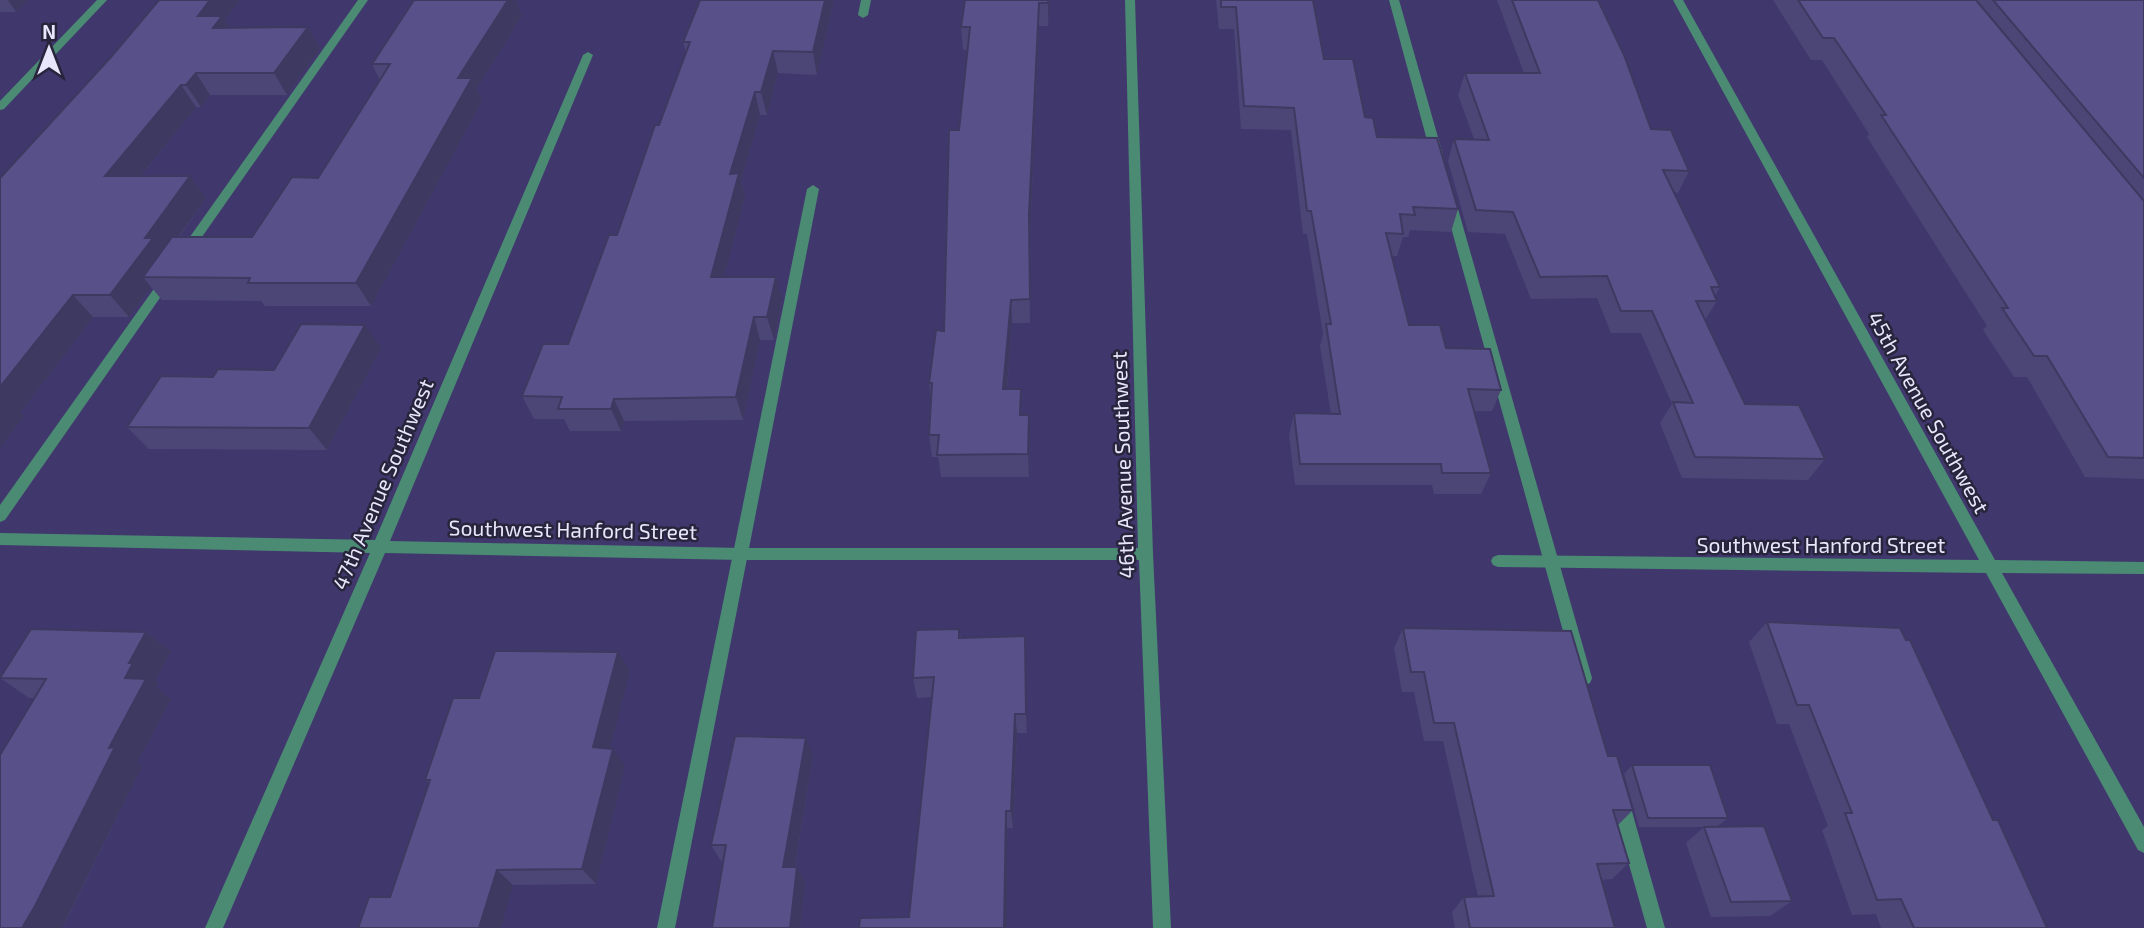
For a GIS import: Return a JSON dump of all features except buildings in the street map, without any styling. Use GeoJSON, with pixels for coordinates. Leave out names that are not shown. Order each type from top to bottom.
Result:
{"type":"FeatureCollection","features":[{"type":"Feature","properties":{"kind":"street"},"geometry":{"type":"LineString","coordinates":[[0,107],[102,0]]}},
{"type":"Feature","properties":{"kind":"street"},"geometry":{"type":"LineString","coordinates":[[0,516],[363,0]]}},
{"type":"Feature","properties":{"kind":"street"},"geometry":{"type":"LineString","coordinates":[[863,15],[866,0]]}},
{"type":"Feature","properties":{"kind":"street","name":"46th Avenue Southwest"},"geometry":{"type":"LineString","coordinates":[[1130,0],[1146,554],[1162,928]]}},
{"type":"Feature","properties":{"kind":"street"},"geometry":{"type":"LineString","coordinates":[[1394,0],[1587,687]]}},
{"type":"Feature","properties":{"kind":"street","name":"45th Avenue Southwest"},"geometry":{"type":"LineString","coordinates":[[1678,0],[2144,844]]}},
{"type":"Feature","properties":{"kind":"street","name":"47th Avenue Southwest"},"geometry":{"type":"LineString","coordinates":[[214,928],[381,545],[588,55]]}},
{"type":"Feature","properties":{"kind":"street"},"geometry":{"type":"LineString","coordinates":[[666,928],[813,189]]}},
{"type":"Feature","properties":{"kind":"street","name":"Southwest Hanford Street"},"geometry":{"type":"LineString","coordinates":[[0,539],[742,554],[1146,554]]}},
{"type":"Feature","properties":{"kind":"street","name":"Southwest Hanford Street"},"geometry":{"type":"LineString","coordinates":[[1497,561],[2144,568]]}},
{"type":"Feature","properties":{"kind":"street"},"geometry":{"type":"LineString","coordinates":[[1614,780],[1656,928]]}}]}
